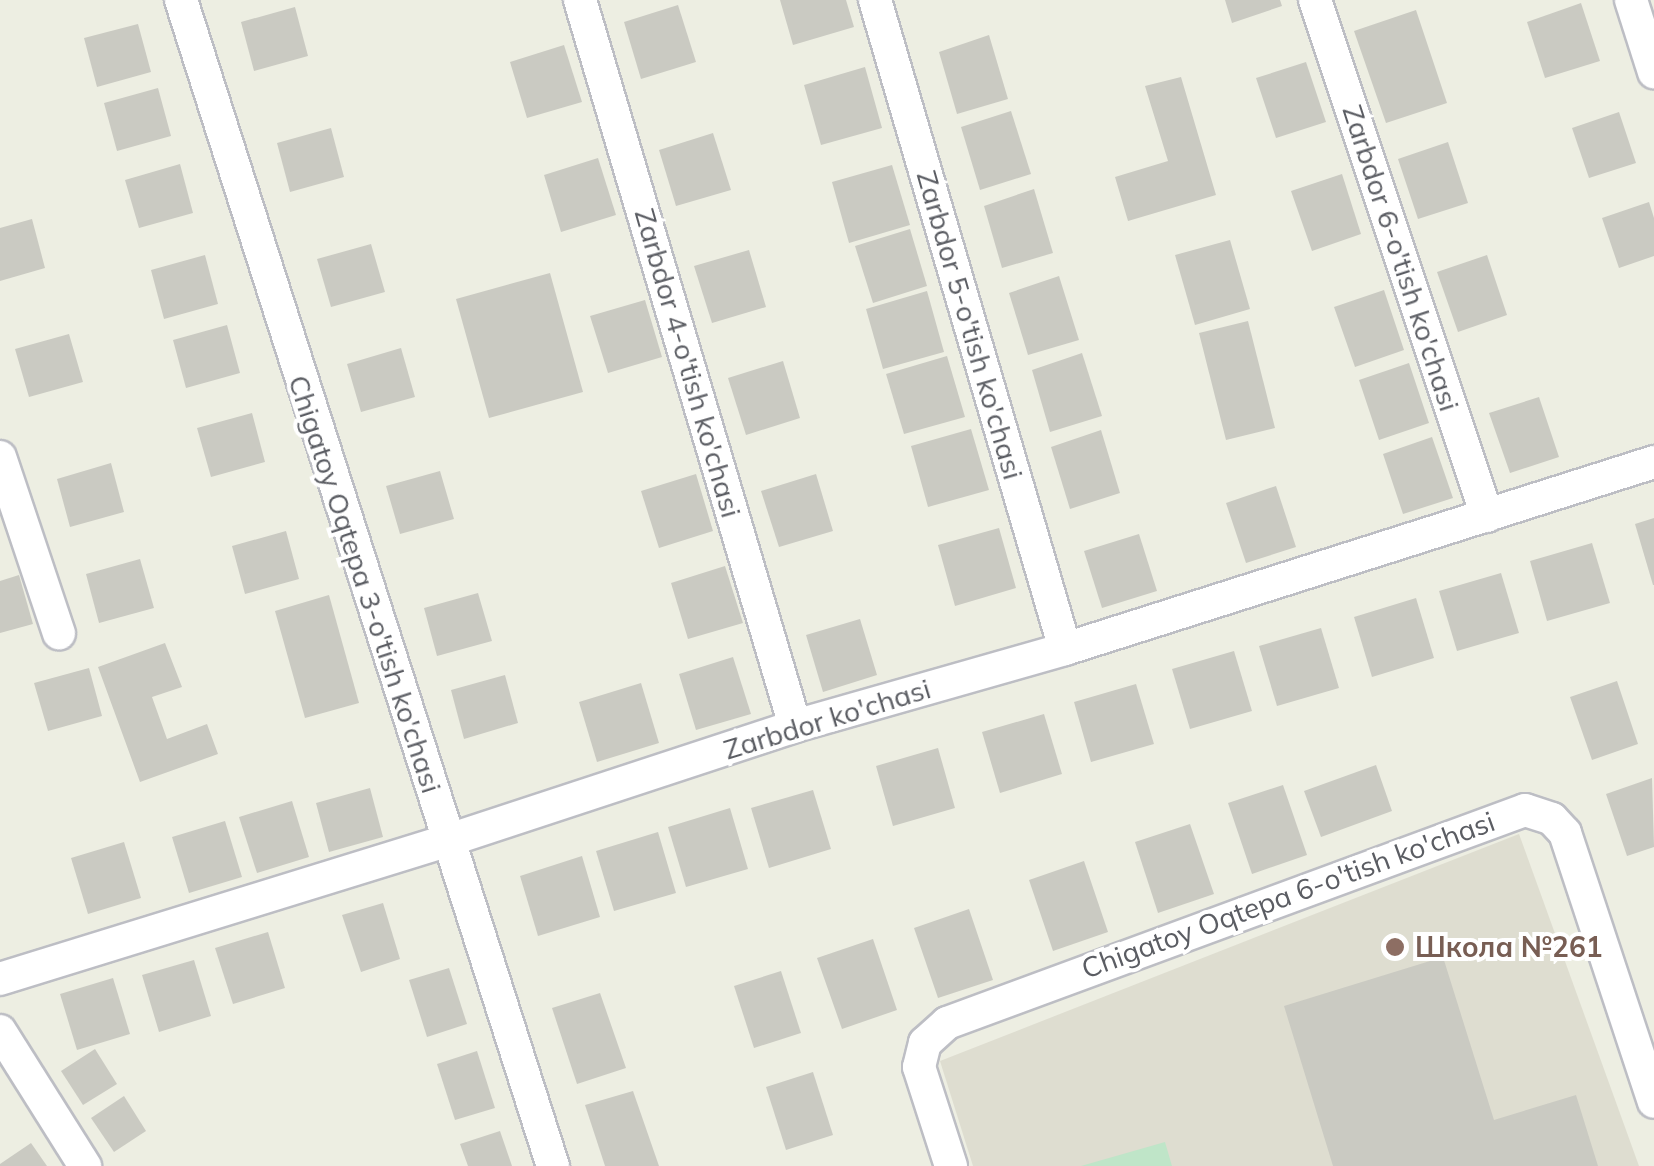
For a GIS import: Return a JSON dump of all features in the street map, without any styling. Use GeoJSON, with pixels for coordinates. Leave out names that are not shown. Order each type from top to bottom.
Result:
{"type":"FeatureCollection","features":[{"type":"Feature","properties":{"kind":"street","name":"Chigatoy Oqtepa 3-o'tish ko'chasi"},"geometry":{"type":"LineString","coordinates":[[181,0],[446,841],[553,1166]]}},
{"type":"Feature","properties":{"kind":"street","name":"Zarbdor 4-o'tish ko'chasi"},"geometry":{"type":"LineString","coordinates":[[580,0],[795,726]]}},
{"type":"Feature","properties":{"kind":"street","name":"Zarbdor 5-o'tish ko'chasi"},"geometry":{"type":"LineString","coordinates":[[875,0],[1065,649]]}},
{"type":"Feature","properties":{"kind":"street","name":"Zarbdor 6-o'tish ko'chasi"},"geometry":{"type":"LineString","coordinates":[[1316,0],[1487,516]]}},
{"type":"Feature","properties":{"kind":"street"},"geometry":{"type":"LineString","coordinates":[[1630,0],[1654,72]]}},
{"type":"Feature","properties":{"kind":"street"},"geometry":{"type":"LineString","coordinates":[[0,457],[59,633]]}},
{"type":"Feature","properties":{"kind":"street","name":"Zarbdor ko'chasi"},"geometry":{"type":"LineString","coordinates":[[0,978],[446,841],[795,726],[1065,649],[1654,462]]}},
{"type":"Feature","properties":{"kind":"street","name":"Chigatoy Oqtepa 6-o'tish ko'chasi"},"geometry":{"type":"LineString","coordinates":[[950,1166],[919,1067],[925,1043],[940,1027],[1524,810],[1544,814],[1565,832],[1654,1102]]}},
{"type":"Feature","properties":{"kind":"street"},"geometry":{"type":"LineString","coordinates":[[0,1030],[85,1166]]}},
{"type":"Feature","properties":{"kind":"shaded area","name":"Школа №261"},"geometry":{"type":"Polygon","coordinates":[[[1519,834],[1639,1166],[973,1166],[940,1061],[1519,834]]]}},
{"type":"Feature","properties":{"kind":"green space"},"geometry":{"type":"Polygon","coordinates":[[[1165,1142],[1172,1166],[1081,1166],[1165,1142]]]}},
{"type":"Feature","properties":{"kind":"building"},"geometry":{"type":"Polygon","coordinates":[[[780,0],[846,0],[854,27],[793,45],[780,0]]]}},
{"type":"Feature","properties":{"kind":"building"},"geometry":{"type":"Polygon","coordinates":[[[1225,0],[1280,0],[1282,6],[1232,23],[1225,0]]]}},
{"type":"Feature","properties":{"kind":"building"},"geometry":{"type":"Polygon","coordinates":[[[1581,3],[1600,61],[1545,78],[1527,22],[1581,3]]]}},
{"type":"Feature","properties":{"kind":"building"},"geometry":{"type":"Polygon","coordinates":[[[678,5],[696,62],[641,79],[624,22],[678,5]]]}},
{"type":"Feature","properties":{"kind":"building"},"geometry":{"type":"Polygon","coordinates":[[[295,7],[308,56],[254,71],[241,22],[295,7]]]}},
{"type":"Feature","properties":{"kind":"building"},"geometry":{"type":"Polygon","coordinates":[[[1416,10],[1447,103],[1386,123],[1354,31],[1416,10]]]}},
{"type":"Feature","properties":{"kind":"building"},"geometry":{"type":"Polygon","coordinates":[[[138,24],[151,72],[97,87],[84,38],[138,24]]]}},
{"type":"Feature","properties":{"kind":"building"},"geometry":{"type":"Polygon","coordinates":[[[989,35],[1008,99],[957,114],[939,52],[989,35]]]}},
{"type":"Feature","properties":{"kind":"building"},"geometry":{"type":"Polygon","coordinates":[[[564,45],[582,102],[527,118],[510,62],[564,45]]]}},
{"type":"Feature","properties":{"kind":"building"},"geometry":{"type":"Polygon","coordinates":[[[1306,62],[1326,122],[1276,138],[1256,78],[1306,62]]]}},
{"type":"Feature","properties":{"kind":"building"},"geometry":{"type":"Polygon","coordinates":[[[865,67],[882,128],[821,145],[804,85],[865,67]]]}},
{"type":"Feature","properties":{"kind":"building"},"geometry":{"type":"Polygon","coordinates":[[[1181,77],[1216,195],[1128,221],[1115,177],[1168,161],[1145,86],[1181,77]]]}},
{"type":"Feature","properties":{"kind":"building"},"geometry":{"type":"Polygon","coordinates":[[[158,88],[171,136],[117,151],[104,103],[158,88]]]}},
{"type":"Feature","properties":{"kind":"building"},"geometry":{"type":"Polygon","coordinates":[[[1011,111],[1031,174],[980,190],[961,127],[1011,111]]]}},
{"type":"Feature","properties":{"kind":"building"},"geometry":{"type":"Polygon","coordinates":[[[1619,112],[1636,163],[1589,178],[1572,128],[1619,112]]]}},
{"type":"Feature","properties":{"kind":"building"},"geometry":{"type":"Polygon","coordinates":[[[331,128],[344,177],[290,192],[277,143],[331,128]]]}},
{"type":"Feature","properties":{"kind":"building"},"geometry":{"type":"Polygon","coordinates":[[[713,133],[731,190],[676,206],[659,150],[713,133]]]}},
{"type":"Feature","properties":{"kind":"building"},"geometry":{"type":"Polygon","coordinates":[[[1448,142],[1468,203],[1418,219],[1398,159],[1448,142]]]}},
{"type":"Feature","properties":{"kind":"building"},"geometry":{"type":"Polygon","coordinates":[[[598,158],[616,215],[561,232],[544,175],[598,158]]]}},
{"type":"Feature","properties":{"kind":"building"},"geometry":{"type":"Polygon","coordinates":[[[180,164],[193,213],[139,228],[125,180],[180,164]]]}},
{"type":"Feature","properties":{"kind":"building"},"geometry":{"type":"Polygon","coordinates":[[[892,165],[910,225],[849,243],[832,182],[892,165]]]}},
{"type":"Feature","properties":{"kind":"building"},"geometry":{"type":"Polygon","coordinates":[[[1342,174],[1361,234],[1312,251],[1291,191],[1342,174]]]}},
{"type":"Feature","properties":{"kind":"building"},"geometry":{"type":"Polygon","coordinates":[[[1034,189],[1053,253],[1002,268],[984,206],[1034,189]]]}},
{"type":"Feature","properties":{"kind":"building"},"geometry":{"type":"Polygon","coordinates":[[[1649,202],[1654,218],[1654,256],[1619,268],[1602,218],[1649,202]]]}},
{"type":"Feature","properties":{"kind":"building"},"geometry":{"type":"Polygon","coordinates":[[[32,219],[45,268],[0,281],[0,228],[32,219]]]}},
{"type":"Feature","properties":{"kind":"building"},"geometry":{"type":"Polygon","coordinates":[[[910,229],[927,286],[873,303],[855,246],[910,229]]]}},
{"type":"Feature","properties":{"kind":"building"},"geometry":{"type":"Polygon","coordinates":[[[1230,240],[1250,309],[1195,325],[1175,255],[1230,240]]]}},
{"type":"Feature","properties":{"kind":"building"},"geometry":{"type":"Polygon","coordinates":[[[371,244],[385,292],[331,307],[317,259],[371,244]]]}},
{"type":"Feature","properties":{"kind":"building"},"geometry":{"type":"Polygon","coordinates":[[[749,250],[766,307],[712,323],[694,266],[749,250]]]}},
{"type":"Feature","properties":{"kind":"building"},"geometry":{"type":"Polygon","coordinates":[[[205,255],[218,304],[164,319],[151,270],[205,255]]]}},
{"type":"Feature","properties":{"kind":"building"},"geometry":{"type":"Polygon","coordinates":[[[1487,255],[1507,315],[1458,332],[1437,272],[1487,255]]]}},
{"type":"Feature","properties":{"kind":"building"},"geometry":{"type":"Polygon","coordinates":[[[550,273],[583,392],[489,418],[456,299],[550,273]]]}},
{"type":"Feature","properties":{"kind":"building"},"geometry":{"type":"Polygon","coordinates":[[[1059,276],[1079,340],[1028,355],[1009,293],[1059,276]]]}},
{"type":"Feature","properties":{"kind":"building"},"geometry":{"type":"Polygon","coordinates":[[[1384,290],[1404,350],[1355,367],[1334,307],[1384,290]]]}},
{"type":"Feature","properties":{"kind":"building"},"geometry":{"type":"Polygon","coordinates":[[[927,291],[944,352],[883,369],[866,309],[927,291]]]}},
{"type":"Feature","properties":{"kind":"building"},"geometry":{"type":"Polygon","coordinates":[[[645,300],[662,357],[608,373],[590,316],[645,300]]]}},
{"type":"Feature","properties":{"kind":"building"},"geometry":{"type":"Polygon","coordinates":[[[1248,321],[1275,428],[1226,440],[1199,333],[1248,321]]]}},
{"type":"Feature","properties":{"kind":"building"},"geometry":{"type":"Polygon","coordinates":[[[227,325],[240,373],[186,388],[173,340],[227,325]]]}},
{"type":"Feature","properties":{"kind":"building"},"geometry":{"type":"Polygon","coordinates":[[[69,334],[83,382],[29,397],[15,349],[69,334]]]}},
{"type":"Feature","properties":{"kind":"building"},"geometry":{"type":"Polygon","coordinates":[[[401,348],[415,397],[361,412],[347,364],[401,348]]]}},
{"type":"Feature","properties":{"kind":"building"},"geometry":{"type":"Polygon","coordinates":[[[1082,353],[1102,416],[1050,432],[1032,370],[1082,353]]]}},
{"type":"Feature","properties":{"kind":"building"},"geometry":{"type":"Polygon","coordinates":[[[947,356],[965,417],[904,434],[886,374],[947,356]]]}},
{"type":"Feature","properties":{"kind":"building"},"geometry":{"type":"Polygon","coordinates":[[[783,361],[800,418],[746,435],[728,378],[783,361]]]}},
{"type":"Feature","properties":{"kind":"building"},"geometry":{"type":"Polygon","coordinates":[[[1409,363],[1429,423],[1379,440],[1359,380],[1409,363]]]}},
{"type":"Feature","properties":{"kind":"building"},"geometry":{"type":"Polygon","coordinates":[[[1539,397],[1559,457],[1510,473],[1489,413],[1539,397]]]}},
{"type":"Feature","properties":{"kind":"building"},"geometry":{"type":"Polygon","coordinates":[[[252,413],[265,462],[211,477],[197,428],[252,413]]]}},
{"type":"Feature","properties":{"kind":"building"},"geometry":{"type":"Polygon","coordinates":[[[971,429],[989,490],[928,507],[911,446],[971,429]]]}},
{"type":"Feature","properties":{"kind":"building"},"geometry":{"type":"Polygon","coordinates":[[[1101,430],[1120,493],[1070,509],[1051,447],[1101,430]]]}},
{"type":"Feature","properties":{"kind":"building"},"geometry":{"type":"Polygon","coordinates":[[[1432,437],[1453,498],[1403,514],[1383,454],[1432,437]]]}},
{"type":"Feature","properties":{"kind":"building"},"geometry":{"type":"Polygon","coordinates":[[[111,463],[124,512],[70,527],[57,479],[111,463]]]}},
{"type":"Feature","properties":{"kind":"building"},"geometry":{"type":"Polygon","coordinates":[[[440,471],[454,519],[400,534],[386,486],[440,471]]]}},
{"type":"Feature","properties":{"kind":"building"},"geometry":{"type":"Polygon","coordinates":[[[696,474],[713,531],[659,548],[641,491],[696,474]]]}},
{"type":"Feature","properties":{"kind":"building"},"geometry":{"type":"Polygon","coordinates":[[[816,474],[833,531],[779,547],[761,491],[816,474]]]}},
{"type":"Feature","properties":{"kind":"building"},"geometry":{"type":"Polygon","coordinates":[[[1276,486],[1296,547],[1246,563],[1226,503],[1276,486]]]}},
{"type":"Feature","properties":{"kind":"building"},"geometry":{"type":"Polygon","coordinates":[[[1654,518],[1654,585],[1653,585],[1635,524],[1654,518]]]}},
{"type":"Feature","properties":{"kind":"building"},"geometry":{"type":"Polygon","coordinates":[[[999,528],[1016,588],[955,606],[938,545],[999,528]]]}},
{"type":"Feature","properties":{"kind":"building"},"geometry":{"type":"Polygon","coordinates":[[[286,531],[299,579],[245,594],[232,546],[286,531]]]}},
{"type":"Feature","properties":{"kind":"building"},"geometry":{"type":"Polygon","coordinates":[[[1139,534],[1157,591],[1102,608],[1084,551],[1139,534]]]}},
{"type":"Feature","properties":{"kind":"building"},"geometry":{"type":"Polygon","coordinates":[[[1592,543],[1610,603],[1547,621],[1530,561],[1592,543]]]}},
{"type":"Feature","properties":{"kind":"building"},"geometry":{"type":"Polygon","coordinates":[[[140,559],[154,608],[99,623],[86,574],[140,559]]]}},
{"type":"Feature","properties":{"kind":"building"},"geometry":{"type":"Polygon","coordinates":[[[725,566],[743,623],[688,639],[671,583],[725,566]]]}},
{"type":"Feature","properties":{"kind":"building"},"geometry":{"type":"Polygon","coordinates":[[[1501,573],[1519,633],[1457,651],[1439,591],[1501,573]]]}},
{"type":"Feature","properties":{"kind":"building"},"geometry":{"type":"Polygon","coordinates":[[[19,575],[33,624],[0,633],[0,581],[19,575]]]}},
{"type":"Feature","properties":{"kind":"building"},"geometry":{"type":"Polygon","coordinates":[[[478,593],[492,641],[437,656],[424,608],[478,593]]]}},
{"type":"Feature","properties":{"kind":"building"},"geometry":{"type":"Polygon","coordinates":[[[329,595],[359,703],[305,718],[275,611],[329,595]]]}},
{"type":"Feature","properties":{"kind":"building"},"geometry":{"type":"Polygon","coordinates":[[[1416,598],[1434,658],[1372,677],[1354,617],[1416,598]]]}},
{"type":"Feature","properties":{"kind":"building"},"geometry":{"type":"Polygon","coordinates":[[[860,619],[877,675],[823,692],[806,635],[860,619]]]}},
{"type":"Feature","properties":{"kind":"building"},"geometry":{"type":"Polygon","coordinates":[[[1321,628],[1339,688],[1277,706],[1259,646],[1321,628]]]}},
{"type":"Feature","properties":{"kind":"building"},"geometry":{"type":"Polygon","coordinates":[[[165,643],[182,687],[152,697],[167,739],[207,724],[218,754],[140,782],[98,667],[165,643]]]}},
{"type":"Feature","properties":{"kind":"building"},"geometry":{"type":"Polygon","coordinates":[[[1234,651],[1252,711],[1190,729],[1172,669],[1234,651]]]}},
{"type":"Feature","properties":{"kind":"building"},"geometry":{"type":"Polygon","coordinates":[[[733,657],[751,714],[696,730],[679,674],[733,657]]]}},
{"type":"Feature","properties":{"kind":"building"},"geometry":{"type":"Polygon","coordinates":[[[89,668],[102,716],[48,731],[34,683],[89,668]]]}},
{"type":"Feature","properties":{"kind":"building"},"geometry":{"type":"Polygon","coordinates":[[[505,675],[518,723],[464,739],[451,690],[505,675]]]}},
{"type":"Feature","properties":{"kind":"building"},"geometry":{"type":"Polygon","coordinates":[[[1617,681],[1638,744],[1592,760],[1570,697],[1617,681]]]}},
{"type":"Feature","properties":{"kind":"building"},"geometry":{"type":"Polygon","coordinates":[[[641,683],[659,743],[597,762],[579,702],[641,683]]]}},
{"type":"Feature","properties":{"kind":"building"},"geometry":{"type":"Polygon","coordinates":[[[1136,684],[1154,744],[1091,762],[1074,702],[1136,684]]]}},
{"type":"Feature","properties":{"kind":"building"},"geometry":{"type":"Polygon","coordinates":[[[1044,714],[1062,774],[1000,793],[982,732],[1044,714]]]}},
{"type":"Feature","properties":{"kind":"building"},"geometry":{"type":"Polygon","coordinates":[[[938,748],[955,808],[893,826],[876,766],[938,748]]]}},
{"type":"Feature","properties":{"kind":"building"},"geometry":{"type":"Polygon","coordinates":[[[1376,765],[1392,811],[1321,837],[1304,791],[1376,765]]]}},
{"type":"Feature","properties":{"kind":"building"},"geometry":{"type":"Polygon","coordinates":[[[1652,778],[1654,847],[1627,856],[1606,794],[1652,778]]]}},
{"type":"Feature","properties":{"kind":"building"},"geometry":{"type":"Polygon","coordinates":[[[1283,785],[1307,855],[1252,874],[1228,803],[1283,785]]]}},
{"type":"Feature","properties":{"kind":"building"},"geometry":{"type":"Polygon","coordinates":[[[370,788],[383,837],[329,852],[316,803],[370,788]]]}},
{"type":"Feature","properties":{"kind":"building"},"geometry":{"type":"Polygon","coordinates":[[[813,790],[831,849],[769,868],[751,808],[813,790]]]}},
{"type":"Feature","properties":{"kind":"building"},"geometry":{"type":"Polygon","coordinates":[[[292,801],[309,857],[257,873],[239,817],[292,801]]]}},
{"type":"Feature","properties":{"kind":"building"},"geometry":{"type":"Polygon","coordinates":[[[730,808],[748,869],[686,887],[668,827],[730,808]]]}},
{"type":"Feature","properties":{"kind":"building"},"geometry":{"type":"Polygon","coordinates":[[[225,821],[242,877],[189,893],[172,837],[225,821]]]}},
{"type":"Feature","properties":{"kind":"building"},"geometry":{"type":"Polygon","coordinates":[[[1190,824],[1214,894],[1158,913],[1135,842],[1190,824]]]}},
{"type":"Feature","properties":{"kind":"building"},"geometry":{"type":"Polygon","coordinates":[[[658,832],[676,893],[614,911],[596,851],[658,832]]]}},
{"type":"Feature","properties":{"kind":"building"},"geometry":{"type":"Polygon","coordinates":[[[124,842],[141,898],[88,914],[71,858],[124,842]]]}},
{"type":"Feature","properties":{"kind":"building"},"geometry":{"type":"Polygon","coordinates":[[[582,856],[600,917],[538,936],[520,876],[582,856]]]}},
{"type":"Feature","properties":{"kind":"building"},"geometry":{"type":"Polygon","coordinates":[[[1084,861],[1108,932],[1053,951],[1029,880],[1084,861]]]}},
{"type":"Feature","properties":{"kind":"building"},"geometry":{"type":"Polygon","coordinates":[[[383,903],[400,959],[361,972],[342,915],[383,903]]]}},
{"type":"Feature","properties":{"kind":"building"},"geometry":{"type":"Polygon","coordinates":[[[969,909],[993,980],[938,998],[914,928],[969,909]]]}},
{"type":"Feature","properties":{"kind":"building"},"geometry":{"type":"Polygon","coordinates":[[[268,932],[285,988],[233,1004],[215,948],[268,932]]]}},
{"type":"Feature","properties":{"kind":"building"},"geometry":{"type":"Polygon","coordinates":[[[873,939],[897,1010],[842,1029],[817,958],[873,939]]]}},
{"type":"Feature","properties":{"kind":"building","name":"Школа №261"},"geometry":{"type":"Polygon","coordinates":[[[1443,957],[1494,1120],[1576,1095],[1598,1166],[1333,1166],[1284,1006],[1443,957]]]}},
{"type":"Feature","properties":{"kind":"building"},"geometry":{"type":"Polygon","coordinates":[[[194,960],[211,1016],[159,1032],[142,975],[194,960]]]}},
{"type":"Feature","properties":{"kind":"building"},"geometry":{"type":"Polygon","coordinates":[[[449,968],[467,1024],[427,1037],[409,980],[449,968]]]}},
{"type":"Feature","properties":{"kind":"building"},"geometry":{"type":"Polygon","coordinates":[[[781,971],[801,1033],[754,1048],[734,986],[781,971]]]}},
{"type":"Feature","properties":{"kind":"building"},"geometry":{"type":"Polygon","coordinates":[[[113,978],[130,1034],[77,1050],[60,994],[113,978]]]}},
{"type":"Feature","properties":{"kind":"building"},"geometry":{"type":"Polygon","coordinates":[[[600,993],[626,1068],[577,1084],[552,1008],[600,993]]]}},
{"type":"Feature","properties":{"kind":"building"},"geometry":{"type":"Polygon","coordinates":[[[95,1049],[117,1084],[83,1105],[61,1071],[95,1049]]]}},
{"type":"Feature","properties":{"kind":"building"},"geometry":{"type":"Polygon","coordinates":[[[477,1051],[495,1108],[455,1120],[437,1064],[477,1051]]]}},
{"type":"Feature","properties":{"kind":"building"},"geometry":{"type":"Polygon","coordinates":[[[813,1072],[833,1135],[786,1150],[766,1087],[813,1072]]]}},
{"type":"Feature","properties":{"kind":"building"},"geometry":{"type":"Polygon","coordinates":[[[633,1091],[659,1166],[605,1166],[585,1105],[633,1091]]]}},
{"type":"Feature","properties":{"kind":"building"},"geometry":{"type":"Polygon","coordinates":[[[124,1096],[146,1131],[114,1152],[91,1118],[124,1096]]]}},
{"type":"Feature","properties":{"kind":"building"},"geometry":{"type":"Polygon","coordinates":[[[500,1131],[512,1166],[468,1166],[460,1144],[500,1131]]]}},
{"type":"Feature","properties":{"kind":"building"},"geometry":{"type":"Polygon","coordinates":[[[31,1143],[47,1166],[0,1166],[0,1164],[31,1143]]]}},
{"type":"Feature","properties":{"kind":"place","name":"Школа №261"},"geometry":{"type":"Point","coordinates":[1395,947]}}]}
